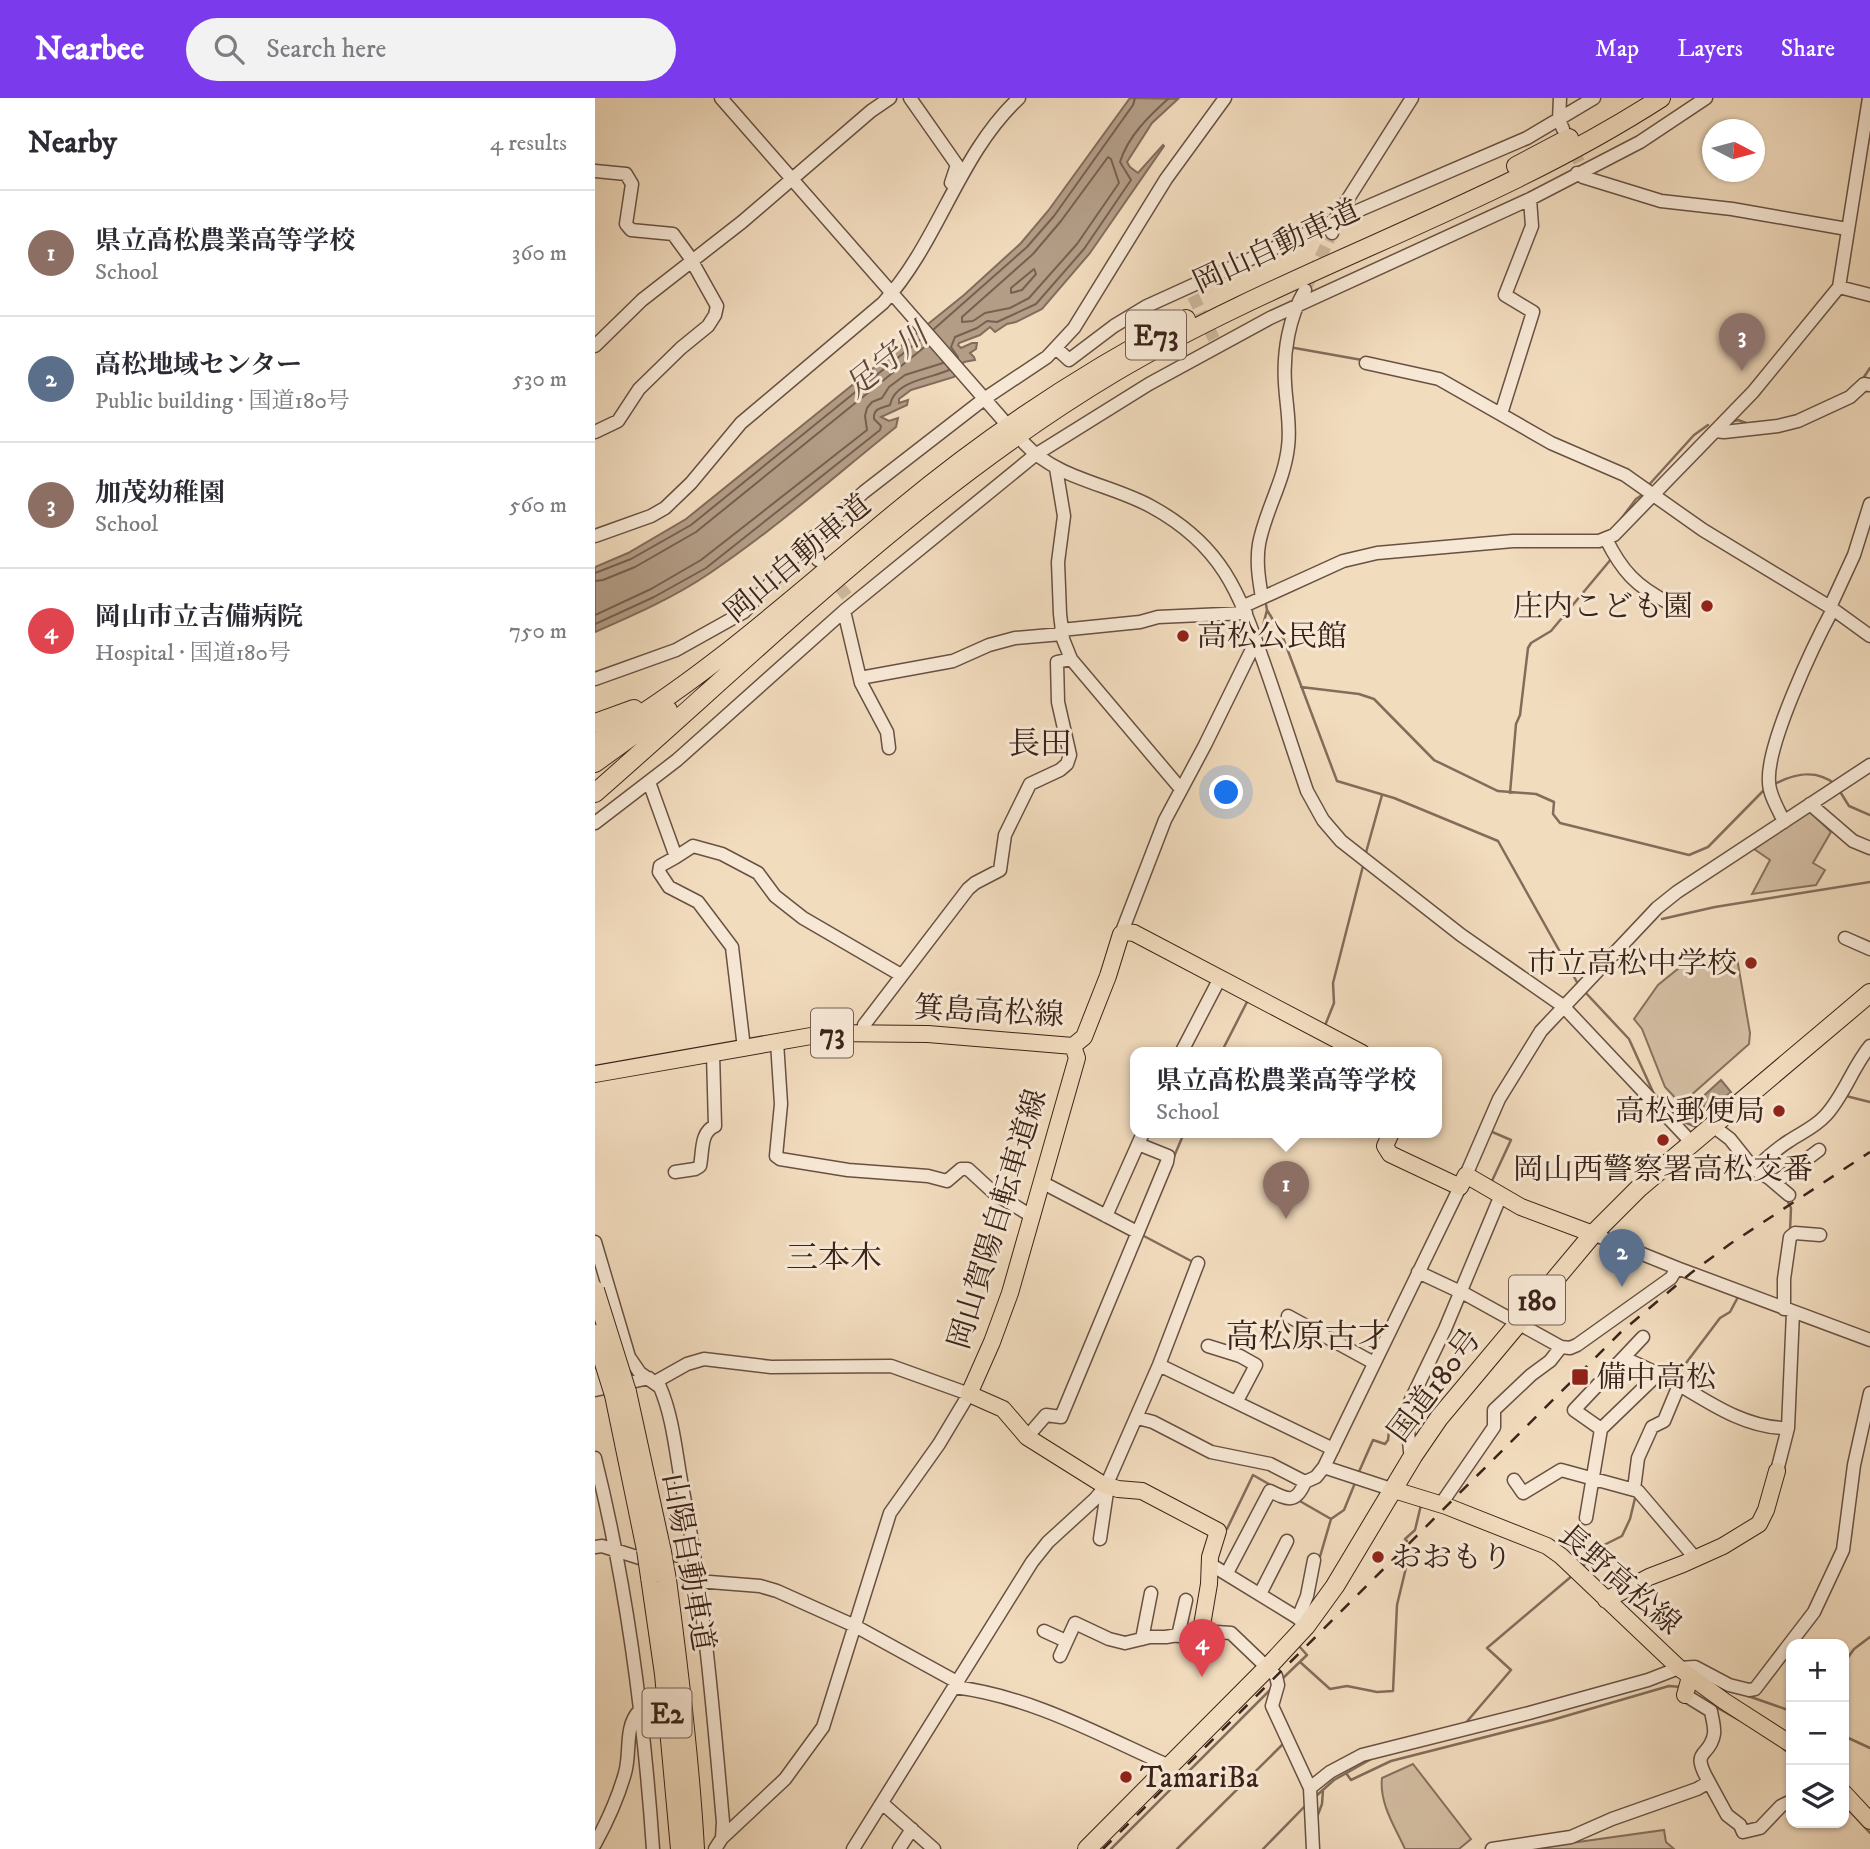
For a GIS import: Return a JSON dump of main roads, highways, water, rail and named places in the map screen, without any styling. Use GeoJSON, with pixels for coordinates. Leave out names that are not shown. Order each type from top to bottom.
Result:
{"type":"FeatureCollection","features":[{"type":"Feature","properties":{"kind":"highway","name":"岡山自動車道"},"geometry":{"type":"LineString","coordinates":[[724,655],[947,471],[1071,384],[1151,337],[1236,293],[1509,169],[1639,98]]}},
{"type":"Feature","properties":{"kind":"highway","name":"岡山自動車道"},"geometry":{"type":"LineString","coordinates":[[781,626],[954,482],[1038,421],[1106,377],[1243,304],[1542,166],[1661,98]]}},
{"type":"Feature","properties":{"kind":"highway"},"geometry":{"type":"LineString","coordinates":[[595,763],[781,626]]}},
{"type":"Feature","properties":{"kind":"highway"},"geometry":{"type":"LineString","coordinates":[[595,793],[781,626]]}},
{"type":"Feature","properties":{"kind":"highway"},"geometry":{"type":"LineString","coordinates":[[595,723],[627,712],[660,696],[724,655]]}},
{"type":"Feature","properties":{"kind":"highway"},"geometry":{"type":"LineString","coordinates":[[595,743],[663,700],[724,655]]}},
{"type":"Feature","properties":{"kind":"highway","name":"国道180号"},"geometry":{"type":"LineString","coordinates":[[1087,1849],[1169,1766],[1275,1678],[1302,1622],[1335,1586],[1413,1456],[1439,1418],[1593,1234],[1640,1187],[1870,993]]}},
{"type":"Feature","properties":{"kind":"highway","name":"山陽自動車道"},"geometry":{"type":"LineString","coordinates":[[595,1290],[680,1673],[695,1849]]}},
{"type":"Feature","properties":{"kind":"highway","name":"山陽自動車道"},"geometry":{"type":"LineString","coordinates":[[595,1334],[620,1394]]}},
{"type":"Feature","properties":{"kind":"highway","name":"山陽自動車道"},"geometry":{"type":"LineString","coordinates":[[658,1578],[680,1849]]}},
{"type":"Feature","properties":{"kind":"main road","name":"箕島高松線"},"geometry":{"type":"LineString","coordinates":[[595,1074],[828,1033],[928,1034],[1073,1046],[1084,1037],[1125,933],[1220,978],[1350,1047]]}},
{"type":"Feature","properties":{"kind":"main road","name":"岡山賀陽自転車道線"},"geometry":{"type":"LineString","coordinates":[[1073,1046],[1077,1058],[1061,1107],[1044,1185],[1002,1318],[971,1395],[1003,1409],[1027,1437],[1107,1488],[1142,1490],[1217,1530],[1219,1533],[1212,1551],[1201,1631]]}},
{"type":"Feature","properties":{"kind":"main road"},"geometry":{"type":"LineString","coordinates":[[1389,1138],[1385,1146],[1387,1151],[1593,1234]]}},
{"type":"Feature","properties":{"kind":"main road"},"geometry":{"type":"LineString","coordinates":[[1606,1600],[1649,1577],[1696,1559],[1759,1524],[1766,1510],[1777,1471]]}},
{"type":"Feature","properties":{"kind":"main road","name":"長野高松線"},"geometry":{"type":"LineString","coordinates":[[1394,1490],[1441,1504],[1547,1546],[1606,1600],[1685,1683],[1786,1741]]}},
{"type":"Feature","properties":{"kind":"main road"},"geometry":{"type":"LineString","coordinates":[[1849,1798],[1870,1821]]}},
{"type":"Feature","properties":{"kind":"water","name":"足守川"},"geometry":{"type":"Polygon","coordinates":[[[1130,98],[1178,99],[1152,123],[1127,162],[1130,167],[1138,173],[1164,146],[1090,253],[1042,309],[995,332],[990,327],[980,335],[959,343],[961,348],[977,343],[976,349],[970,353],[975,360],[964,362],[954,377],[911,390],[899,399],[899,403],[908,400],[907,405],[881,417],[889,421],[898,418],[896,427],[781,520],[697,582],[595,632],[595,567],[628,553],[686,519],[964,295],[1021,243],[1048,211],[1130,98]]]}},
{"type":"Feature","properties":{"kind":"water"},"geometry":{"type":"Polygon","coordinates":[[[1721,1080],[1731,1092],[1708,1111],[1699,1100],[1721,1080]]]}},
{"type":"Feature","properties":{"kind":"waterway"},"geometry":{"type":"LineString","coordinates":[[1289,347],[1362,360]]}},
{"type":"Feature","properties":{"kind":"waterway"},"geometry":{"type":"LineString","coordinates":[[1862,380],[1870,368]]}},
{"type":"Feature","properties":{"kind":"waterway"},"geometry":{"type":"LineString","coordinates":[[1731,422],[1738,420],[1749,424]]}},
{"type":"Feature","properties":{"kind":"waterway"},"geometry":{"type":"LineString","coordinates":[[1647,487],[1694,435],[1708,425]]}},
{"type":"Feature","properties":{"kind":"waterway"},"geometry":{"type":"LineString","coordinates":[[1621,519],[1636,499],[1645,493]]}},
{"type":"Feature","properties":{"kind":"waterway"},"geometry":{"type":"LineString","coordinates":[[1510,793],[1516,724],[1520,715],[1528,648],[1531,643],[1551,631],[1612,558]]}},
{"type":"Feature","properties":{"kind":"waterway"},"geometry":{"type":"LineString","coordinates":[[1260,637],[1267,610],[1265,599]]}},
{"type":"Feature","properties":{"kind":"waterway"},"geometry":{"type":"LineString","coordinates":[[1267,610],[1282,635],[1337,781],[1394,798],[1498,841],[1578,984]]}},
{"type":"Feature","properties":{"kind":"waterway"},"geometry":{"type":"LineString","coordinates":[[1301,687],[1359,694],[1374,699],[1434,760],[1498,791],[1536,794],[1554,802],[1553,814],[1560,823],[1689,855],[1708,847],[1764,790]]}},
{"type":"Feature","properties":{"kind":"waterway"},"geometry":{"type":"LineString","coordinates":[[1773,785],[1804,774],[1820,776],[1835,784]]}},
{"type":"Feature","properties":{"kind":"waterway"},"geometry":{"type":"LineString","coordinates":[[1839,790],[1849,806],[1870,815]]}},
{"type":"Feature","properties":{"kind":"waterway"},"geometry":{"type":"LineString","coordinates":[[1365,856],[1382,795]]}},
{"type":"Feature","properties":{"kind":"waterway"},"geometry":{"type":"LineString","coordinates":[[1324,1028],[1334,1003],[1333,983],[1363,866]]}},
{"type":"Feature","properties":{"kind":"waterway"},"geometry":{"type":"LineString","coordinates":[[1662,919],[1715,907],[1870,882]]}},
{"type":"Feature","properties":{"kind":"waterway"},"geometry":{"type":"LineString","coordinates":[[1585,992],[1629,1039],[1653,1092]]}},
{"type":"Feature","properties":{"kind":"waterway"},"geometry":{"type":"LineString","coordinates":[[1224,1047],[1248,1000]]}},
{"type":"Feature","properties":{"kind":"waterway"},"geometry":{"type":"LineString","coordinates":[[1846,1096],[1870,1102]]}},
{"type":"Feature","properties":{"kind":"waterway"},"geometry":{"type":"LineString","coordinates":[[1669,1110],[1684,1122],[1699,1128]]}},
{"type":"Feature","properties":{"kind":"waterway"},"geometry":{"type":"LineString","coordinates":[[1490,1131],[1511,1140],[1491,1183]]}},
{"type":"Feature","properties":{"kind":"waterway"},"geometry":{"type":"LineString","coordinates":[[1173,1159],[1182,1138]]}},
{"type":"Feature","properties":{"kind":"waterway"},"geometry":{"type":"LineString","coordinates":[[1787,1200],[1791,1208],[1790,1231]]}},
{"type":"Feature","properties":{"kind":"waterway"},"geometry":{"type":"LineString","coordinates":[[1142,1235],[1195,1263]]}},
{"type":"Feature","properties":{"kind":"waterway"},"geometry":{"type":"LineString","coordinates":[[1674,1379],[1720,1318],[1730,1312],[1738,1297]]}},
{"type":"Feature","properties":{"kind":"waterway"},"geometry":{"type":"LineString","coordinates":[[1358,1474],[1373,1440],[1385,1444],[1390,1423],[1404,1422]]}},
{"type":"Feature","properties":{"kind":"waterway"},"geometry":{"type":"LineString","coordinates":[[1223,1531],[1227,1529],[1253,1475],[1274,1487]]}},
{"type":"Feature","properties":{"kind":"waterway"},"geometry":{"type":"LineString","coordinates":[[1319,1560],[1331,1519],[1344,1510],[1355,1483]]}},
{"type":"Feature","properties":{"kind":"waterway"},"geometry":{"type":"LineString","coordinates":[[1583,1566],[1606,1544],[1622,1536],[1630,1519],[1636,1494]]}},
{"type":"Feature","properties":{"kind":"waterway"},"geometry":{"type":"LineString","coordinates":[[1298,1500],[1331,1519]]}},
{"type":"Feature","properties":{"kind":"waterway"},"geometry":{"type":"LineString","coordinates":[[1407,1541],[1405,1539],[1415,1530],[1421,1505]]}},
{"type":"Feature","properties":{"kind":"waterway"},"geometry":{"type":"LineString","coordinates":[[1300,1662],[1330,1689],[1347,1686],[1377,1692],[1393,1691],[1397,1605],[1411,1547]]}},
{"type":"Feature","properties":{"kind":"waterway"},"geometry":{"type":"LineString","coordinates":[[1464,1725],[1511,1670],[1487,1648],[1573,1575]]}},
{"type":"Feature","properties":{"kind":"waterway"},"geometry":{"type":"LineString","coordinates":[[1849,1656],[1870,1637]]}},
{"type":"Feature","properties":{"kind":"waterway"},"geometry":{"type":"LineString","coordinates":[[1281,1680],[1307,1655],[1298,1645]]}},
{"type":"Feature","properties":{"kind":"waterway"},"geometry":{"type":"LineString","coordinates":[[1346,1773],[1351,1780],[1391,1761],[1552,1720],[1669,1686],[1681,1687]]}},
{"type":"Feature","properties":{"kind":"waterway"},"geometry":{"type":"LineString","coordinates":[[1111,1849],[1271,1689]]}},
{"type":"Feature","properties":{"kind":"waterway"},"geometry":{"type":"LineString","coordinates":[[1748,1696],[1786,1709]]}},
{"type":"Feature","properties":{"kind":"waterway"},"geometry":{"type":"LineString","coordinates":[[1702,1699],[1739,1720]]}},
{"type":"Feature","properties":{"kind":"waterway"},"geometry":{"type":"LineString","coordinates":[[1849,1738],[1870,1748]]}},
{"type":"Feature","properties":{"kind":"waterway"},"geometry":{"type":"LineString","coordinates":[[1177,1849],[1284,1743]]}},
{"type":"Feature","properties":{"kind":"waterway"},"geometry":{"type":"LineString","coordinates":[[1780,1746],[1786,1751]]}},
{"type":"Feature","properties":{"kind":"waterway"},"geometry":{"type":"LineString","coordinates":[[1315,1797],[1334,1780],[1373,1758]]}},
{"type":"Feature","properties":{"kind":"waterway"},"geometry":{"type":"LineString","coordinates":[[1317,1817],[1323,1790]]}},
{"type":"Feature","properties":{"kind":"waterway"},"geometry":{"type":"LineString","coordinates":[[1263,1849],[1307,1804]]}},
{"type":"Feature","properties":{"kind":"waterway"},"geometry":{"type":"LineString","coordinates":[[1849,1810],[1870,1833]]}},
{"type":"Feature","properties":{"kind":"tunnel"},"geometry":{"type":"LineString","coordinates":[[1570,142],[1579,162]]}},
{"type":"Feature","properties":{"kind":"tunnel"},"geometry":{"type":"LineString","coordinates":[[1305,290],[1332,233]]}},
{"type":"Feature","properties":{"kind":"tunnel"},"geometry":{"type":"LineString","coordinates":[[1193,296],[1214,339]]}},
{"type":"Feature","properties":{"kind":"tunnel"},"geometry":{"type":"LineString","coordinates":[[829,574],[847,596]]}},
{"type":"Feature","properties":{"kind":"railway"},"geometry":{"type":"LineString","coordinates":[[1103,1849],[1621,1332],[1730,1244],[1870,1152]]}},
{"type":"Feature","properties":{"kind":"place","name":"加茂幼稚園"},"geometry":{"type":"Point","coordinates":[1742,371]}},
{"type":"Feature","properties":{"kind":"place","name":"庄内こども園"},"geometry":{"type":"Point","coordinates":[1707,606]}},
{"type":"Feature","properties":{"kind":"place","name":"高松公民館"},"geometry":{"type":"Point","coordinates":[1183,636]}},
{"type":"Feature","properties":{"kind":"place","name":"市立高松中学校"},"geometry":{"type":"Point","coordinates":[1751,963]}},
{"type":"Feature","properties":{"kind":"place","name":"高松郵便局"},"geometry":{"type":"Point","coordinates":[1779,1111]}},
{"type":"Feature","properties":{"kind":"place","name":"岡山西警察署高松交番"},"geometry":{"type":"Point","coordinates":[1663,1140]}},
{"type":"Feature","properties":{"kind":"place","name":"県立高松農業高等学校"},"geometry":{"type":"Point","coordinates":[1286,1219]}},
{"type":"Feature","properties":{"kind":"place","name":"高松地域センター"},"geometry":{"type":"Point","coordinates":[1622,1287]}},
{"type":"Feature","properties":{"kind":"place","name":"備中高松"},"geometry":{"type":"Point","coordinates":[1580,1377]}},
{"type":"Feature","properties":{"kind":"place","name":"おおもり"},"geometry":{"type":"Point","coordinates":[1378,1557]}},
{"type":"Feature","properties":{"kind":"place","name":"岡山市立吉備病院"},"geometry":{"type":"Point","coordinates":[1202,1677]}},
{"type":"Feature","properties":{"kind":"place","name":"TamariBa"},"geometry":{"type":"Point","coordinates":[1126,1777]}},
{"type":"Feature","properties":{"kind":"district","name":"長田"},"geometry":{"type":"Point","coordinates":[1040,743]}},
{"type":"Feature","properties":{"kind":"district","name":"三本木"},"geometry":{"type":"Point","coordinates":[834,1257]}},
{"type":"Feature","properties":{"kind":"district","name":"高松原古才"},"geometry":{"type":"Point","coordinates":[1308,1335]}}]}
